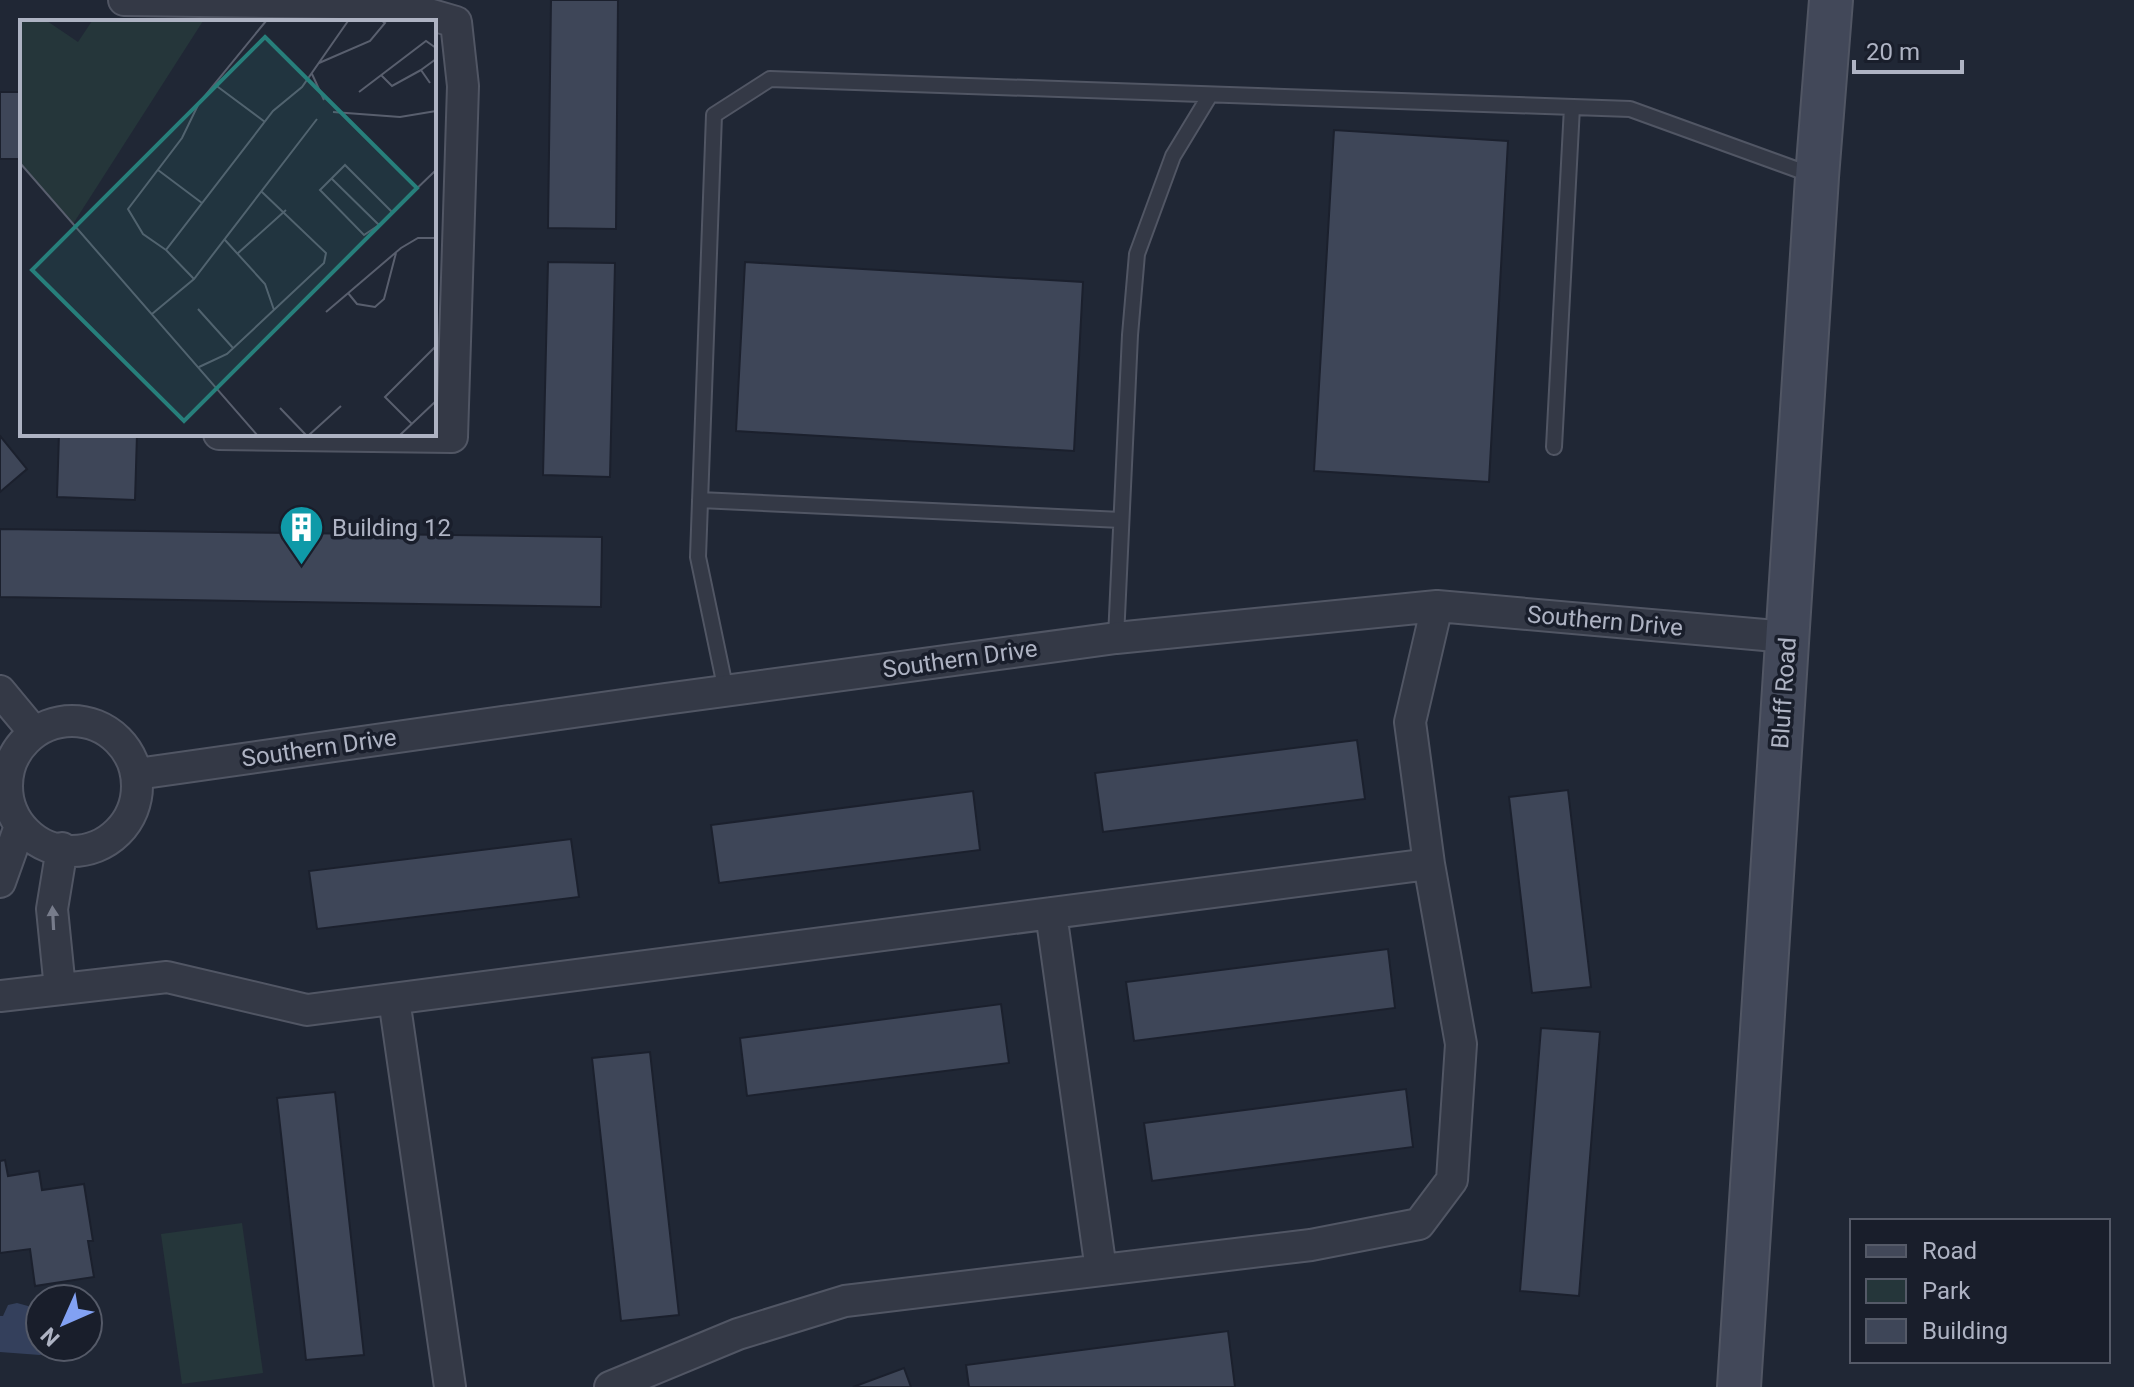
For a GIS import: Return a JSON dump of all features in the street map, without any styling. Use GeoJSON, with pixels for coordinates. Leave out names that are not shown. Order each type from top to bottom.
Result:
{"type":"FeatureCollection","features":[{"type":"Feature","properties":{"kind":"main road","name":"Bluff Road"},"geometry":{"type":"LineString","coordinates":[[1739,1387],[1831,0]]}},
{"type":"Feature","properties":{"kind":"street"},"geometry":{"type":"LineString","coordinates":[[124,0],[225,12],[342,12],[401,6],[456,22],[463,86],[452,437],[398,436]]}},
{"type":"Feature","properties":{"kind":"street"},"geometry":{"type":"LineString","coordinates":[[610,1387],[738,1334],[845,1301],[1311,1245],[1419,1224],[1452,1180],[1461,1044],[1429,864],[1410,722],[1437,606]]}},
{"type":"Feature","properties":{"kind":"street","name":"Southern Drive"},"geometry":{"type":"LineString","coordinates":[[137,774],[1116,638],[1437,606],[1787,637]]}},
{"type":"Feature","properties":{"kind":"street"},"geometry":{"type":"LineString","coordinates":[[0,691],[34,732]]}},
{"type":"Feature","properties":{"kind":"street"},"geometry":{"type":"LineString","coordinates":[[76,721],[97,726],[116,737],[129,754],[137,774],[137,796],[130,817],[117,834],[99,846],[77,851],[36,841],[20,826],[11,808],[7,787],[10,766],[20,747],[34,732],[54,723],[76,721]]}},
{"type":"Feature","properties":{"kind":"street"},"geometry":{"type":"LineString","coordinates":[[0,882],[20,826]]}},
{"type":"Feature","properties":{"kind":"street"},"geometry":{"type":"LineString","coordinates":[[60,989],[52,909],[62,848]]}},
{"type":"Feature","properties":{"kind":"street"},"geometry":{"type":"LineString","coordinates":[[0,996],[167,977],[307,1010],[1429,864]]}},
{"type":"Feature","properties":{"kind":"street"},"geometry":{"type":"LineString","coordinates":[[1051,913],[1101,1270]]}},
{"type":"Feature","properties":{"kind":"street"},"geometry":{"type":"LineString","coordinates":[[394,999],[450,1387]]}},
{"type":"Feature","properties":{"kind":"lane"},"geometry":{"type":"LineString","coordinates":[[726,691],[698,557],[714,115],[770,79],[1630,109],[1817,177]]}},
{"type":"Feature","properties":{"kind":"lane"},"geometry":{"type":"LineString","coordinates":[[1116,638],[1130,335],[1137,254],[1173,156],[1210,95]]}},
{"type":"Feature","properties":{"kind":"lane"},"geometry":{"type":"LineString","coordinates":[[1554,447],[1572,107]]}},
{"type":"Feature","properties":{"kind":"lane"},"geometry":{"type":"LineString","coordinates":[[700,500],[1121,520]]}},
{"type":"Feature","properties":{"kind":"green space"},"geometry":{"type":"Polygon","coordinates":[[[242,1223],[263,1373],[182,1384],[161,1234],[242,1223]]]}},
{"type":"Feature","properties":{"kind":"water"},"geometry":{"type":"Polygon","coordinates":[[[8,1305],[24,1305],[24,1354],[0,1352],[0,1316],[3,1316],[8,1305]]]}},
{"type":"Feature","properties":{"kind":"building"},"geometry":{"type":"Polygon","coordinates":[[[551,0],[618,0],[616,229],[548,228],[551,0]]]}},
{"type":"Feature","properties":{"kind":"building"},"geometry":{"type":"Polygon","coordinates":[[[0,92],[20,92],[20,159],[0,159],[0,92]]]}},
{"type":"Feature","properties":{"kind":"building"},"geometry":{"type":"Polygon","coordinates":[[[1334,130],[1508,141],[1489,482],[1314,471],[1334,130]]]}},
{"type":"Feature","properties":{"kind":"building"},"geometry":{"type":"Polygon","coordinates":[[[548,262],[615,263],[610,477],[543,475],[548,262]]]}},
{"type":"Feature","properties":{"kind":"building"},"geometry":{"type":"Polygon","coordinates":[[[745,262],[1083,282],[1074,451],[736,431],[745,262]]]}},
{"type":"Feature","properties":{"kind":"building"},"geometry":{"type":"Polygon","coordinates":[[[0,436],[27,469],[0,492],[0,436]]]}},
{"type":"Feature","properties":{"kind":"building"},"geometry":{"type":"Polygon","coordinates":[[[59,436],[137,436],[135,500],[57,497],[59,436]]]}},
{"type":"Feature","properties":{"kind":"building","name":"Building 12"},"geometry":{"type":"Polygon","coordinates":[[[0,529],[602,537],[601,607],[0,597],[0,529]]]}},
{"type":"Feature","properties":{"kind":"building"},"geometry":{"type":"Polygon","coordinates":[[[1357,740],[1365,799],[1103,832],[1095,773],[1357,740]]]}},
{"type":"Feature","properties":{"kind":"building"},"geometry":{"type":"Polygon","coordinates":[[[1568,790],[1591,987],[1532,993],[1509,797],[1568,790]]]}},
{"type":"Feature","properties":{"kind":"building"},"geometry":{"type":"Polygon","coordinates":[[[973,791],[980,850],[719,883],[711,825],[973,791]]]}},
{"type":"Feature","properties":{"kind":"building"},"geometry":{"type":"Polygon","coordinates":[[[571,839],[579,897],[317,929],[309,871],[571,839]]]}},
{"type":"Feature","properties":{"kind":"building"},"geometry":{"type":"Polygon","coordinates":[[[1388,949],[1395,1008],[1134,1041],[1126,982],[1388,949]]]}},
{"type":"Feature","properties":{"kind":"building"},"geometry":{"type":"Polygon","coordinates":[[[1001,1004],[1009,1063],[747,1096],[740,1038],[1001,1004]]]}},
{"type":"Feature","properties":{"kind":"building"},"geometry":{"type":"Polygon","coordinates":[[[1541,1028],[1600,1032],[1579,1296],[1520,1291],[1541,1028]]]}},
{"type":"Feature","properties":{"kind":"building"},"geometry":{"type":"Polygon","coordinates":[[[650,1052],[679,1315],[621,1321],[592,1058],[650,1052]]]}},
{"type":"Feature","properties":{"kind":"building"},"geometry":{"type":"Polygon","coordinates":[[[1406,1089],[1413,1147],[1152,1181],[1144,1123],[1406,1089]]]}},
{"type":"Feature","properties":{"kind":"building"},"geometry":{"type":"Polygon","coordinates":[[[335,1092],[364,1355],[306,1360],[277,1098],[335,1092]]]}},
{"type":"Feature","properties":{"kind":"building"},"geometry":{"type":"Polygon","coordinates":[[[5,1160],[8,1176],[39,1171],[42,1190],[84,1184],[93,1241],[88,1241],[94,1277],[35,1283],[30,1249],[0,1253],[0,1161],[5,1160]]]}},
{"type":"Feature","properties":{"kind":"building"},"geometry":{"type":"Polygon","coordinates":[[[1228,1331],[1235,1387],[969,1387],[966,1365],[1228,1331]]]}},
{"type":"Feature","properties":{"kind":"building"},"geometry":{"type":"Polygon","coordinates":[[[904,1368],[911,1387],[853,1387],[904,1368]]]}},
{"type":"Feature","properties":{"kind":"place","name":"Building 12"},"geometry":{"type":"Point","coordinates":[301,567]}}]}
